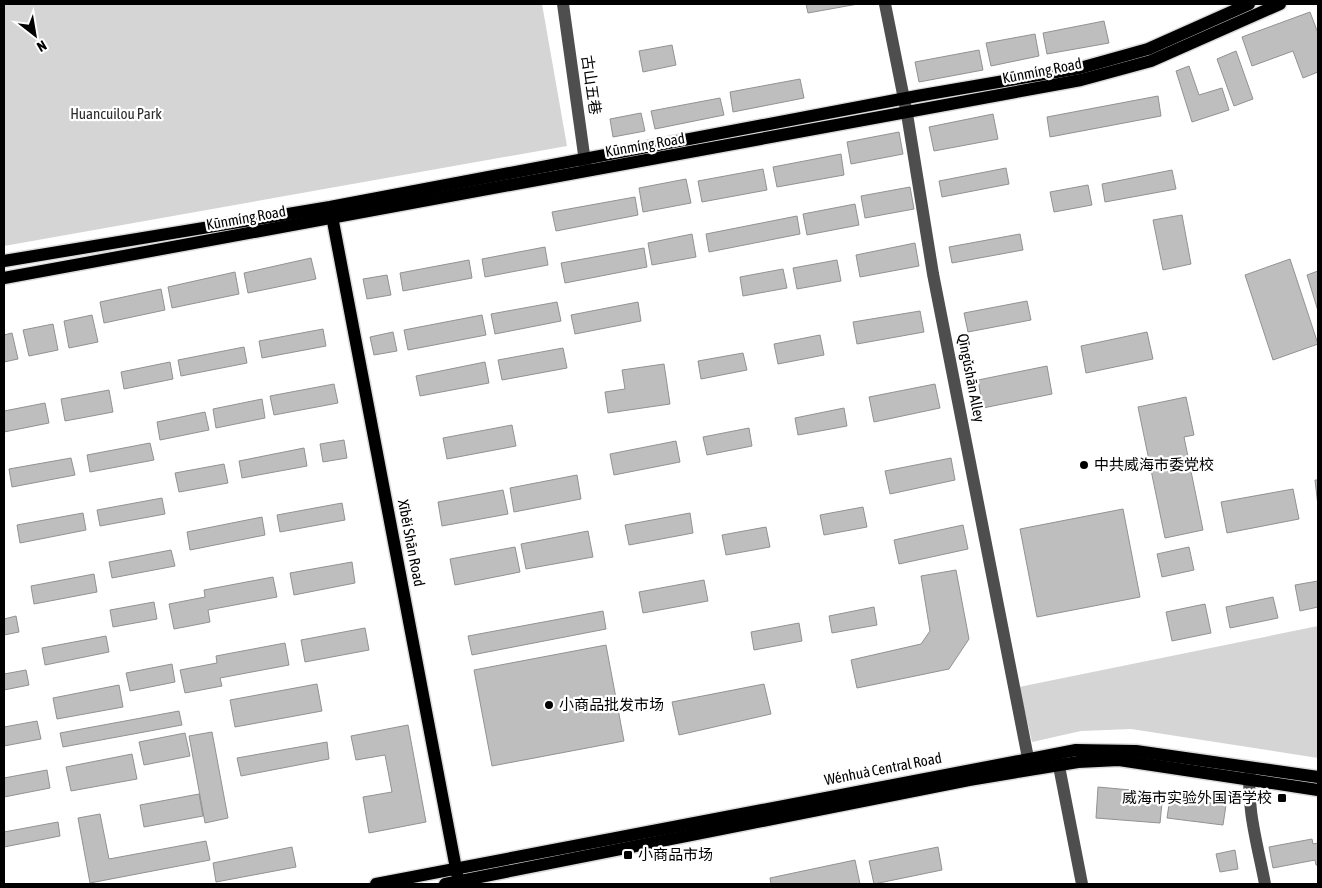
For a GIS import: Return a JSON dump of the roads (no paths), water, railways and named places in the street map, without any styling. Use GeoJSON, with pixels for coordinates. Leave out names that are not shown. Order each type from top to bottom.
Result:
{"type":"FeatureCollection","features":[{"type":"Feature","properties":{"kind":"main road","name":"Kūnmíng Road"},"geometry":{"type":"LineString","coordinates":[[4,278],[331,213],[585,159],[904,98],[1097,64],[1148,49],[1250,4]]}},
{"type":"Feature","properties":{"kind":"main road","name":"Kūnmíng Road"},"geometry":{"type":"LineString","coordinates":[[4,261],[331,213],[587,172],[907,114],[1081,80],[1151,60],[1280,4]]}},
{"type":"Feature","properties":{"kind":"main road","name":"Xīběi Shān Road"},"geometry":{"type":"LineString","coordinates":[[331,213],[458,883]]}},
{"type":"Feature","properties":{"kind":"main road","name":"Wénhuà Central Road"},"geometry":{"type":"LineString","coordinates":[[376,884],[1028,758],[1058,759],[1095,749],[1136,751],[1318,777]]}},
{"type":"Feature","properties":{"kind":"main road"},"geometry":{"type":"LineString","coordinates":[[445,884],[458,883],[969,780],[1058,759],[1118,760],[1318,790]]}},
{"type":"Feature","properties":{"kind":"street","name":"古山五巷"},"geometry":{"type":"LineString","coordinates":[[563,4],[587,172]]}},
{"type":"Feature","properties":{"kind":"street","name":"Qīngǔshān Alley"},"geometry":{"type":"LineString","coordinates":[[886,4],[907,114],[933,274],[1028,758]]}},
{"type":"Feature","properties":{"kind":"street"},"geometry":{"type":"LineString","coordinates":[[1058,759],[1082,884]]}},
{"type":"Feature","properties":{"kind":"street"},"geometry":{"type":"LineString","coordinates":[[1251,766],[1249,780],[1250,802],[1265,884]]}},
{"type":"Feature","properties":{"kind":"place","name":"中共威海市委党校"},"geometry":{"type":"Point","coordinates":[1084,465]}},
{"type":"Feature","properties":{"kind":"place","name":"小商品批发市场"},"geometry":{"type":"Point","coordinates":[549,705]}},
{"type":"Feature","properties":{"kind":"place","name":"威海市实验外国语学校"},"geometry":{"type":"Point","coordinates":[1282,798]}},
{"type":"Feature","properties":{"kind":"place","name":"小商品市场"},"geometry":{"type":"Point","coordinates":[628,855]}},
{"type":"Feature","properties":{"kind":"park label","name":"Huancuilou Park"},"geometry":{"type":"Point","coordinates":[116,114]}}]}
